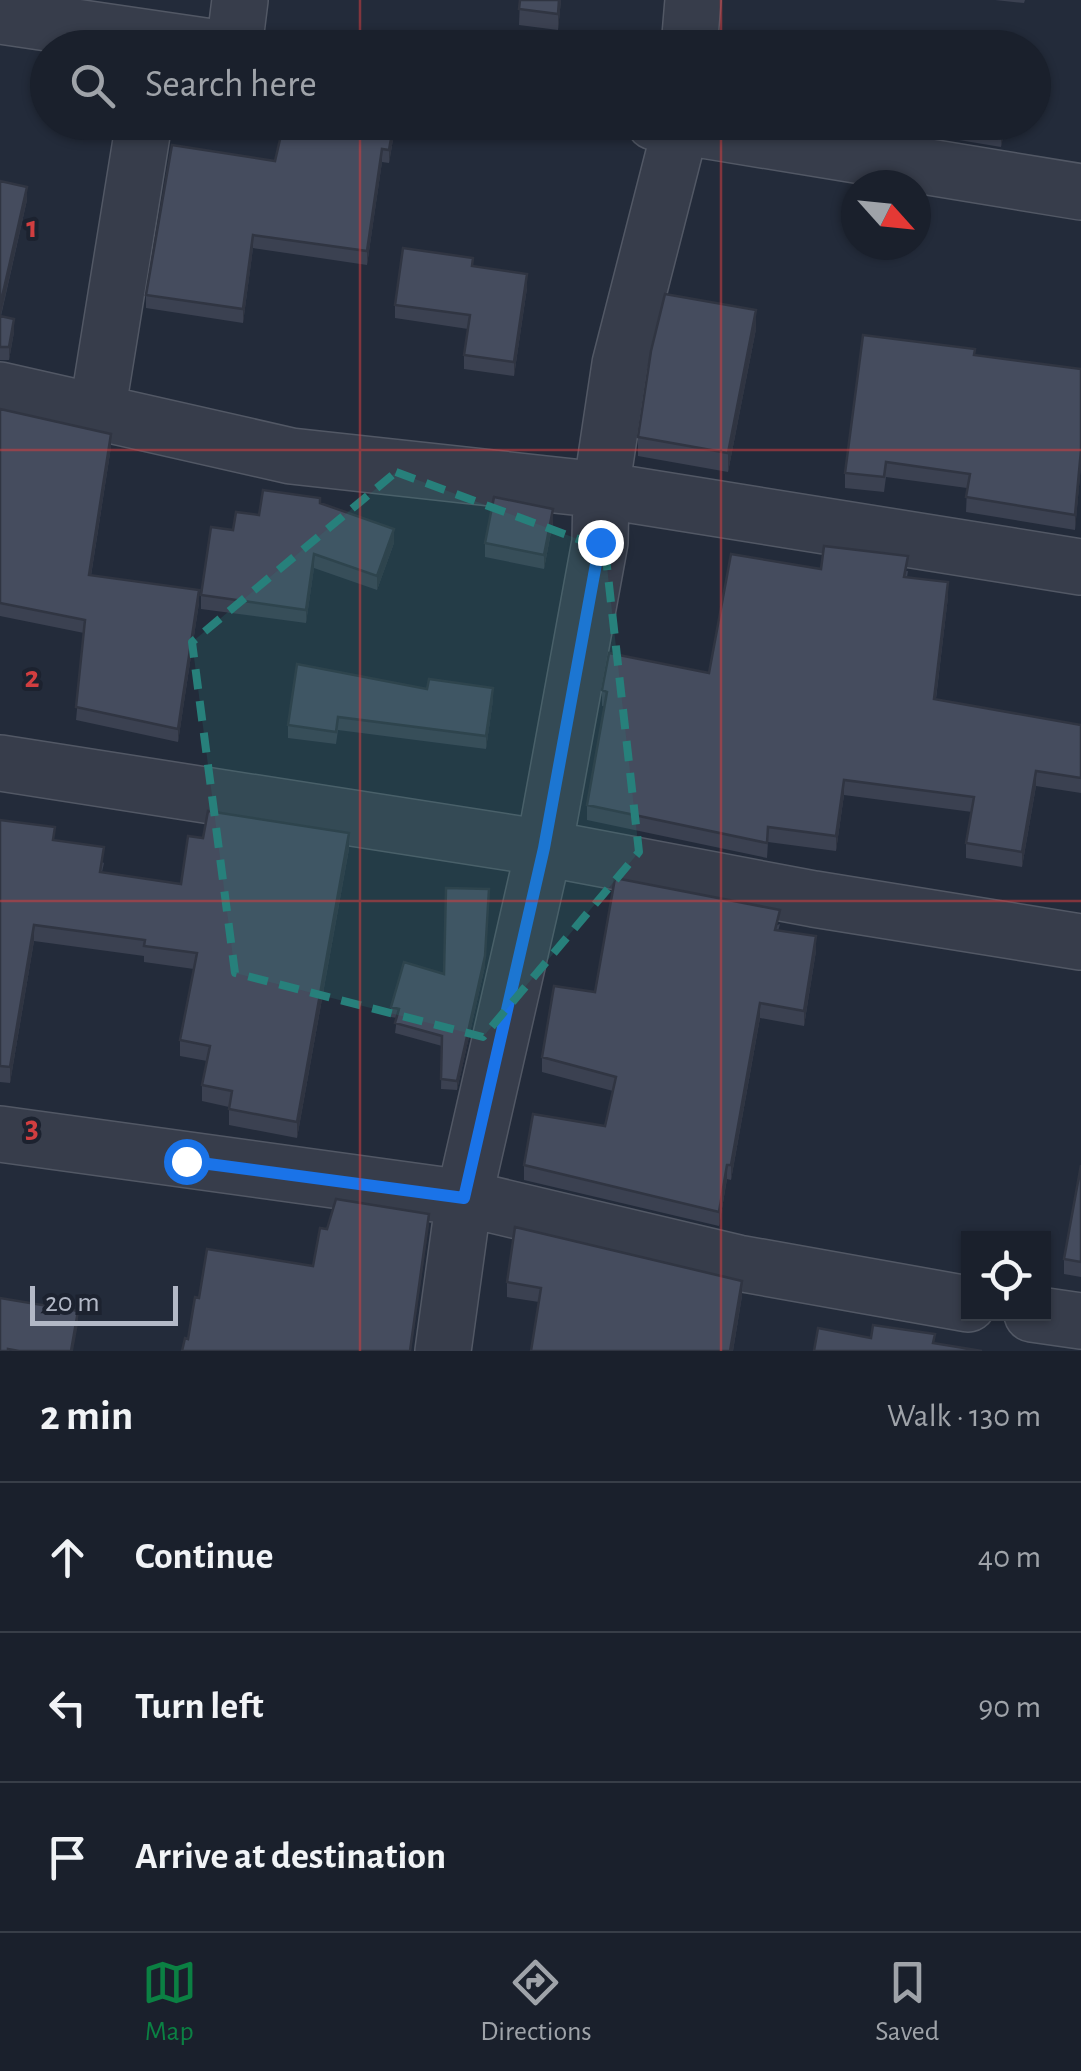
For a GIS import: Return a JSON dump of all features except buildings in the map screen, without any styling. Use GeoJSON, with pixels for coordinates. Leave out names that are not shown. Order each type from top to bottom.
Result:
{"type":"FeatureCollection","features":[{"type":"Feature","properties":{"kind":"street"},"geometry":{"type":"LineString","coordinates":[[236,30],[240,0]]}},
{"type":"Feature","properties":{"kind":"street"},"geometry":{"type":"LineString","coordinates":[[690,30],[693,0]]}},
{"type":"Feature","properties":{"kind":"street"},"geometry":{"type":"LineString","coordinates":[[0,16],[78,30]]}},
{"type":"Feature","properties":{"kind":"street"},"geometry":{"type":"LineString","coordinates":[[97,413],[141,140]]}},
{"type":"Feature","properties":{"kind":"street"},"geometry":{"type":"LineString","coordinates":[[443,1351],[464,1198],[544,848],[600,542],[601,490],[620,364],[669,140]]}},
{"type":"Feature","properties":{"kind":"street"},"geometry":{"type":"LineString","coordinates":[[768,140],[1081,192]]}},
{"type":"Feature","properties":{"kind":"street"},"geometry":{"type":"LineString","coordinates":[[0,390],[290,456],[601,490],[1081,567]]}},
{"type":"Feature","properties":{"kind":"street"},"geometry":{"type":"LineString","coordinates":[[0,763],[544,848],[814,899],[1081,942]]}},
{"type":"Feature","properties":{"kind":"street"},"geometry":{"type":"LineString","coordinates":[[0,1134],[464,1198],[738,1264],[961,1303]]}},
{"type":"Feature","properties":{"kind":"street"},"geometry":{"type":"LineString","coordinates":[[1051,1317],[1081,1321]]}},
{"type":"Feature","properties":{"kind":"highlighted area"},"geometry":{"type":"Polygon","coordinates":[[[396,472],[605,549],[639,852],[483,1037],[235,973],[192,642],[396,472]]]}},
{"type":"Feature","properties":{"kind":"route"},"geometry":{"type":"LineString","coordinates":[[186,1161],[464,1198],[544,848],[600,542]]}}]}
